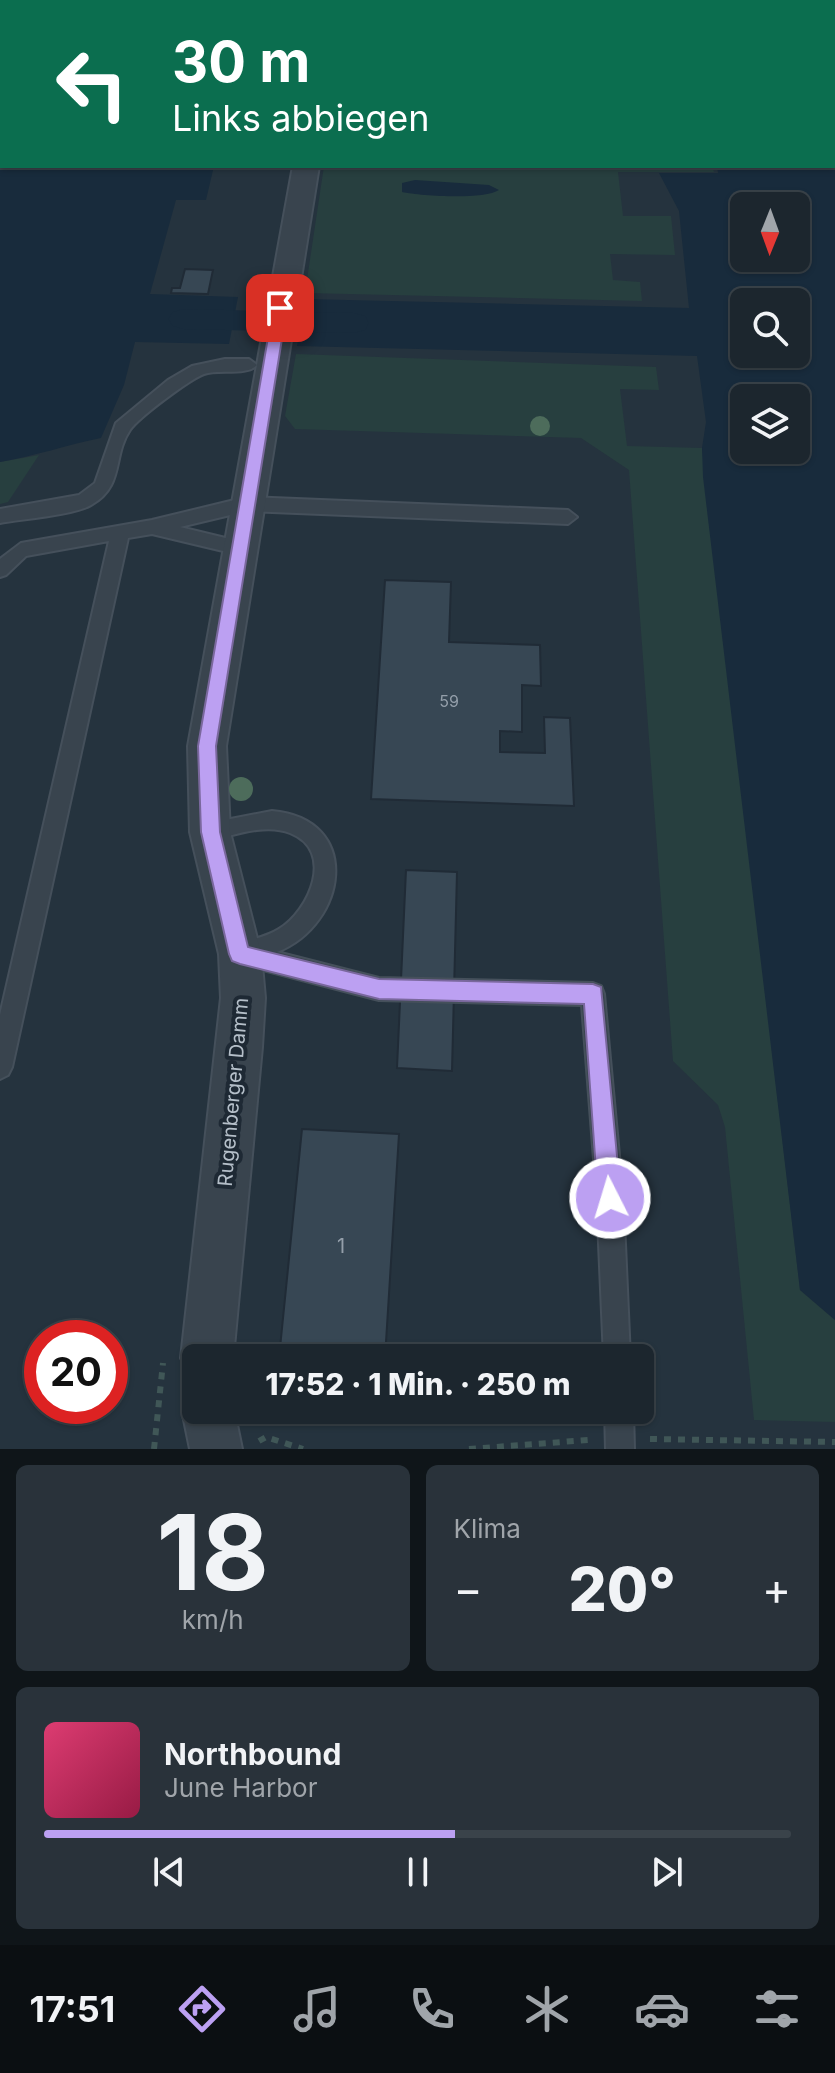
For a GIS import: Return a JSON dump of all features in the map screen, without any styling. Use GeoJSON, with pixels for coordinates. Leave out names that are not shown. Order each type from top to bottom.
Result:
{"type":"FeatureCollection","features":[{"type":"Feature","properties":{"kind":"street","name":"Rugenberger Damm"},"geometry":{"type":"LineString","coordinates":[[208,1344],[243,998],[240,954],[210,832],[207,746],[247,504],[261,360],[284,285],[306,168]]}},
{"type":"Feature","properties":{"kind":"street"},"geometry":{"type":"LineString","coordinates":[[219,1424],[236,1446]]}},
{"type":"Feature","properties":{"kind":"lane"},"geometry":{"type":"LineString","coordinates":[[0,516],[84,501],[103,487],[122,427],[174,384],[198,370],[261,360]]}},
{"type":"Feature","properties":{"kind":"lane"},"geometry":{"type":"LineString","coordinates":[[0,570],[21,550],[152,527],[247,504],[568,517]]}},
{"type":"Feature","properties":{"kind":"lane"},"geometry":{"type":"LineString","coordinates":[[152,527],[240,548]]}},
{"type":"Feature","properties":{"kind":"lane"},"geometry":{"type":"LineString","coordinates":[[0,1067],[120,533]]}},
{"type":"Feature","properties":{"kind":"lane"},"geometry":{"type":"LineString","coordinates":[[210,832],[255,821],[284,822],[308,831],[323,853],[322,897],[302,925],[286,937],[240,954]]}},
{"type":"Feature","properties":{"kind":"lane"},"geometry":{"type":"LineString","coordinates":[[240,954],[379,989],[593,994],[610,1198],[616,1344]]}},
{"type":"Feature","properties":{"kind":"lane"},"geometry":{"type":"LineString","coordinates":[[619,1424],[620,1449]]}},
{"type":"Feature","properties":{"kind":"path"},"geometry":{"type":"LineString","coordinates":[[236,1446],[266,1437],[303,1449]]}},
{"type":"Feature","properties":{"kind":"path"},"geometry":{"type":"LineString","coordinates":[[737,1441],[835,1442]]}},
{"type":"Feature","properties":{"kind":"green space"},"geometry":{"type":"Polygon","coordinates":[[[324,168],[713,168],[714,172],[618,172],[623,216],[671,216],[675,255],[610,254],[613,280],[640,282],[642,301],[305,293],[324,168]]]}},
{"type":"Feature","properties":{"kind":"green space"},"geometry":{"type":"Polygon","coordinates":[[[296,354],[656,367],[659,390],[620,389],[627,446],[702,448],[800,1290],[835,1320],[835,1422],[754,1420],[725,1127],[718,1105],[673,1061],[629,470],[581,438],[295,429],[285,416],[296,354]]]}},
{"type":"Feature","properties":{"kind":"green space"},"geometry":{"type":"Polygon","coordinates":[[[39,455],[8,502],[0,504],[0,462],[39,455]]]}},
{"type":"Feature","properties":{"kind":"water"},"geometry":{"type":"Polygon","coordinates":[[[0,168],[214,168],[206,200],[176,200],[150,294],[238,297],[229,344],[135,342],[124,385],[101,438],[0,462],[0,168]]]}},
{"type":"Feature","properties":{"kind":"water"},"geometry":{"type":"Polygon","coordinates":[[[717,168],[835,168],[835,1320],[800,1290],[703,477],[702,448],[706,422],[697,356],[297,346],[304,299],[689,308],[679,211],[659,173],[718,173],[717,168]]]}},
{"type":"Feature","properties":{"kind":"water"},"geometry":{"type":"Polygon","coordinates":[[[415,180],[489,185],[499,190],[467,196],[402,192],[402,183],[415,180]]]}},
{"type":"Feature","properties":{"kind":"building"},"geometry":{"type":"Polygon","coordinates":[[[185,269],[213,270],[208,294],[171,293],[172,288],[180,288],[185,269]]]}},
{"type":"Feature","properties":{"kind":"building"},"geometry":{"type":"Polygon","coordinates":[[[385,580],[451,582],[449,642],[540,645],[541,686],[522,685],[522,732],[500,731],[500,752],[545,753],[544,717],[570,718],[574,806],[371,799],[385,580]]]}},
{"type":"Feature","properties":{"kind":"building"},"geometry":{"type":"Polygon","coordinates":[[[406,870],[457,872],[452,1071],[397,1068],[406,870]]]}},
{"type":"Feature","properties":{"kind":"building"},"geometry":{"type":"Polygon","coordinates":[[[302,1129],[399,1134],[386,1344],[280,1344],[302,1129]]]}},
{"type":"Feature","properties":{"kind":"waterway"},"geometry":{"type":"LineString","coordinates":[[183,319],[354,323]]}},
{"type":"Feature","properties":{"kind":"route"},"geometry":{"type":"LineString","coordinates":[[280,308],[207,746],[210,832],[240,954],[379,989],[593,994],[610,1198]]}}]}
